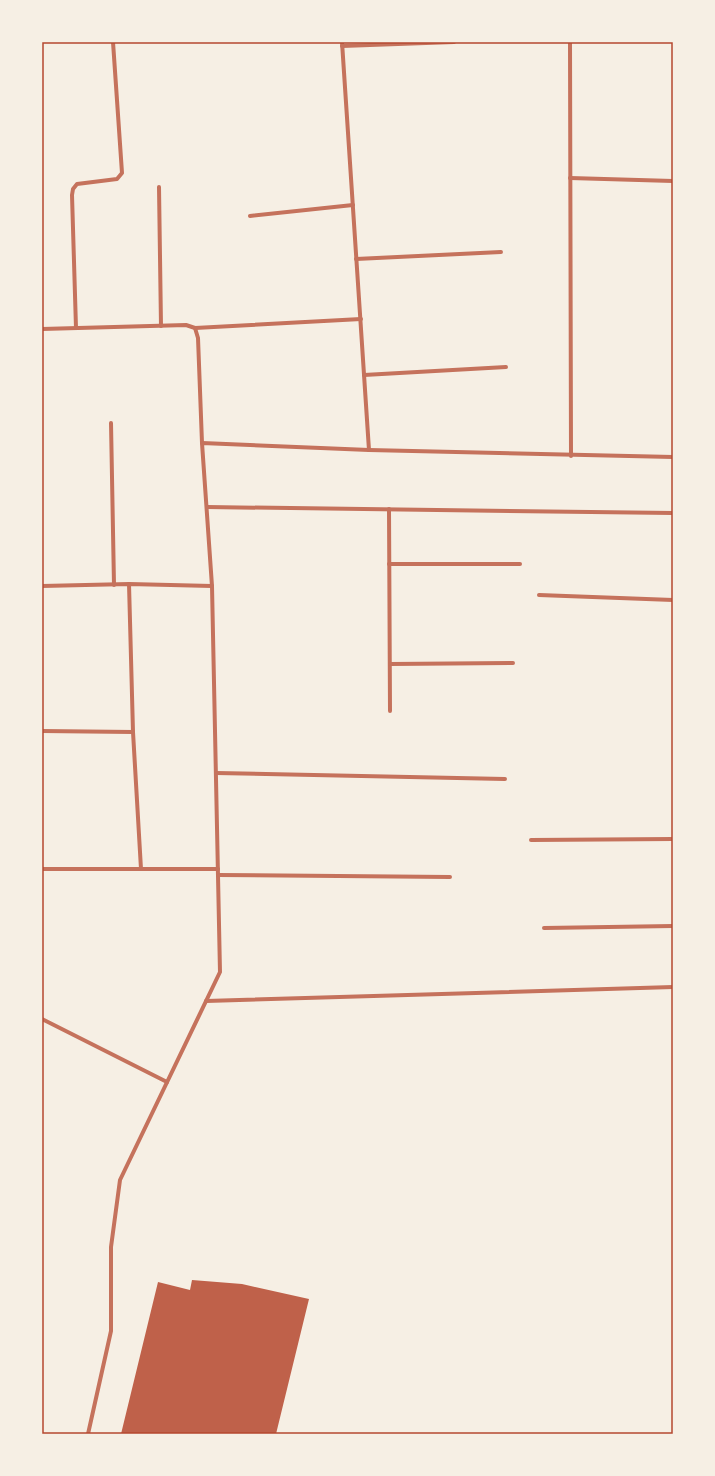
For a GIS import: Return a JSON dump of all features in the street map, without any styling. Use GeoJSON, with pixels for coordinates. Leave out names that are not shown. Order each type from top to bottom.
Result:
{"type":"FeatureCollection","features":[{"type":"Feature","properties":{"kind":"street"},"geometry":{"type":"LineString","coordinates":[[76,328],[73,189],[77,184],[117,179],[122,173],[113,42]]}},
{"type":"Feature","properties":{"kind":"street"},"geometry":{"type":"LineString","coordinates":[[369,450],[342,44],[454,42]]}},
{"type":"Feature","properties":{"kind":"street"},"geometry":{"type":"LineString","coordinates":[[570,42],[570,456]]}},
{"type":"Feature","properties":{"kind":"street"},"geometry":{"type":"LineString","coordinates":[[570,178],[673,181]]}},
{"type":"Feature","properties":{"kind":"street"},"geometry":{"type":"LineString","coordinates":[[159,187],[161,326]]}},
{"type":"Feature","properties":{"kind":"street"},"geometry":{"type":"LineString","coordinates":[[250,216],[353,205]]}},
{"type":"Feature","properties":{"kind":"street"},"geometry":{"type":"LineString","coordinates":[[356,259],[501,252]]}},
{"type":"Feature","properties":{"kind":"street"},"geometry":{"type":"LineString","coordinates":[[42,328],[186,325],[195,328],[360,319]]}},
{"type":"Feature","properties":{"kind":"street"},"geometry":{"type":"LineString","coordinates":[[88,1434],[111,1331],[111,1247],[120,1180],[220,972],[212,586],[202,443],[198,338],[195,328]]}},
{"type":"Feature","properties":{"kind":"street"},"geometry":{"type":"LineString","coordinates":[[364,375],[506,367]]}},
{"type":"Feature","properties":{"kind":"street"},"geometry":{"type":"LineString","coordinates":[[111,423],[114,585]]}},
{"type":"Feature","properties":{"kind":"street"},"geometry":{"type":"LineString","coordinates":[[202,443],[570,456],[673,457]]}},
{"type":"Feature","properties":{"kind":"street"},"geometry":{"type":"LineString","coordinates":[[206,507],[673,513]]}},
{"type":"Feature","properties":{"kind":"street"},"geometry":{"type":"LineString","coordinates":[[389,509],[390,711]]}},
{"type":"Feature","properties":{"kind":"street"},"geometry":{"type":"LineString","coordinates":[[390,564],[520,564]]}},
{"type":"Feature","properties":{"kind":"street"},"geometry":{"type":"LineString","coordinates":[[128,584],[133,732],[141,869]]}},
{"type":"Feature","properties":{"kind":"street"},"geometry":{"type":"LineString","coordinates":[[42,586],[128,584],[212,586]]}},
{"type":"Feature","properties":{"kind":"street"},"geometry":{"type":"LineString","coordinates":[[539,595],[673,600]]}},
{"type":"Feature","properties":{"kind":"street"},"geometry":{"type":"LineString","coordinates":[[390,664],[512,663]]}},
{"type":"Feature","properties":{"kind":"street"},"geometry":{"type":"LineString","coordinates":[[42,732],[133,732]]}},
{"type":"Feature","properties":{"kind":"street"},"geometry":{"type":"LineString","coordinates":[[216,773],[505,779]]}},
{"type":"Feature","properties":{"kind":"street"},"geometry":{"type":"LineString","coordinates":[[530,840],[673,838]]}},
{"type":"Feature","properties":{"kind":"street"},"geometry":{"type":"LineString","coordinates":[[42,869],[218,869]]}},
{"type":"Feature","properties":{"kind":"street"},"geometry":{"type":"LineString","coordinates":[[218,875],[450,877]]}},
{"type":"Feature","properties":{"kind":"street"},"geometry":{"type":"LineString","coordinates":[[544,928],[673,926]]}},
{"type":"Feature","properties":{"kind":"street"},"geometry":{"type":"LineString","coordinates":[[206,1001],[673,987]]}},
{"type":"Feature","properties":{"kind":"street"},"geometry":{"type":"LineString","coordinates":[[42,1020],[166,1082]]}},
{"type":"Feature","properties":{"kind":"building"},"geometry":{"type":"Polygon","coordinates":[[[192,1280],[242,1284],[309,1299],[276,1434],[121,1434],[158,1282],[190,1290],[192,1280]]]}}]}
